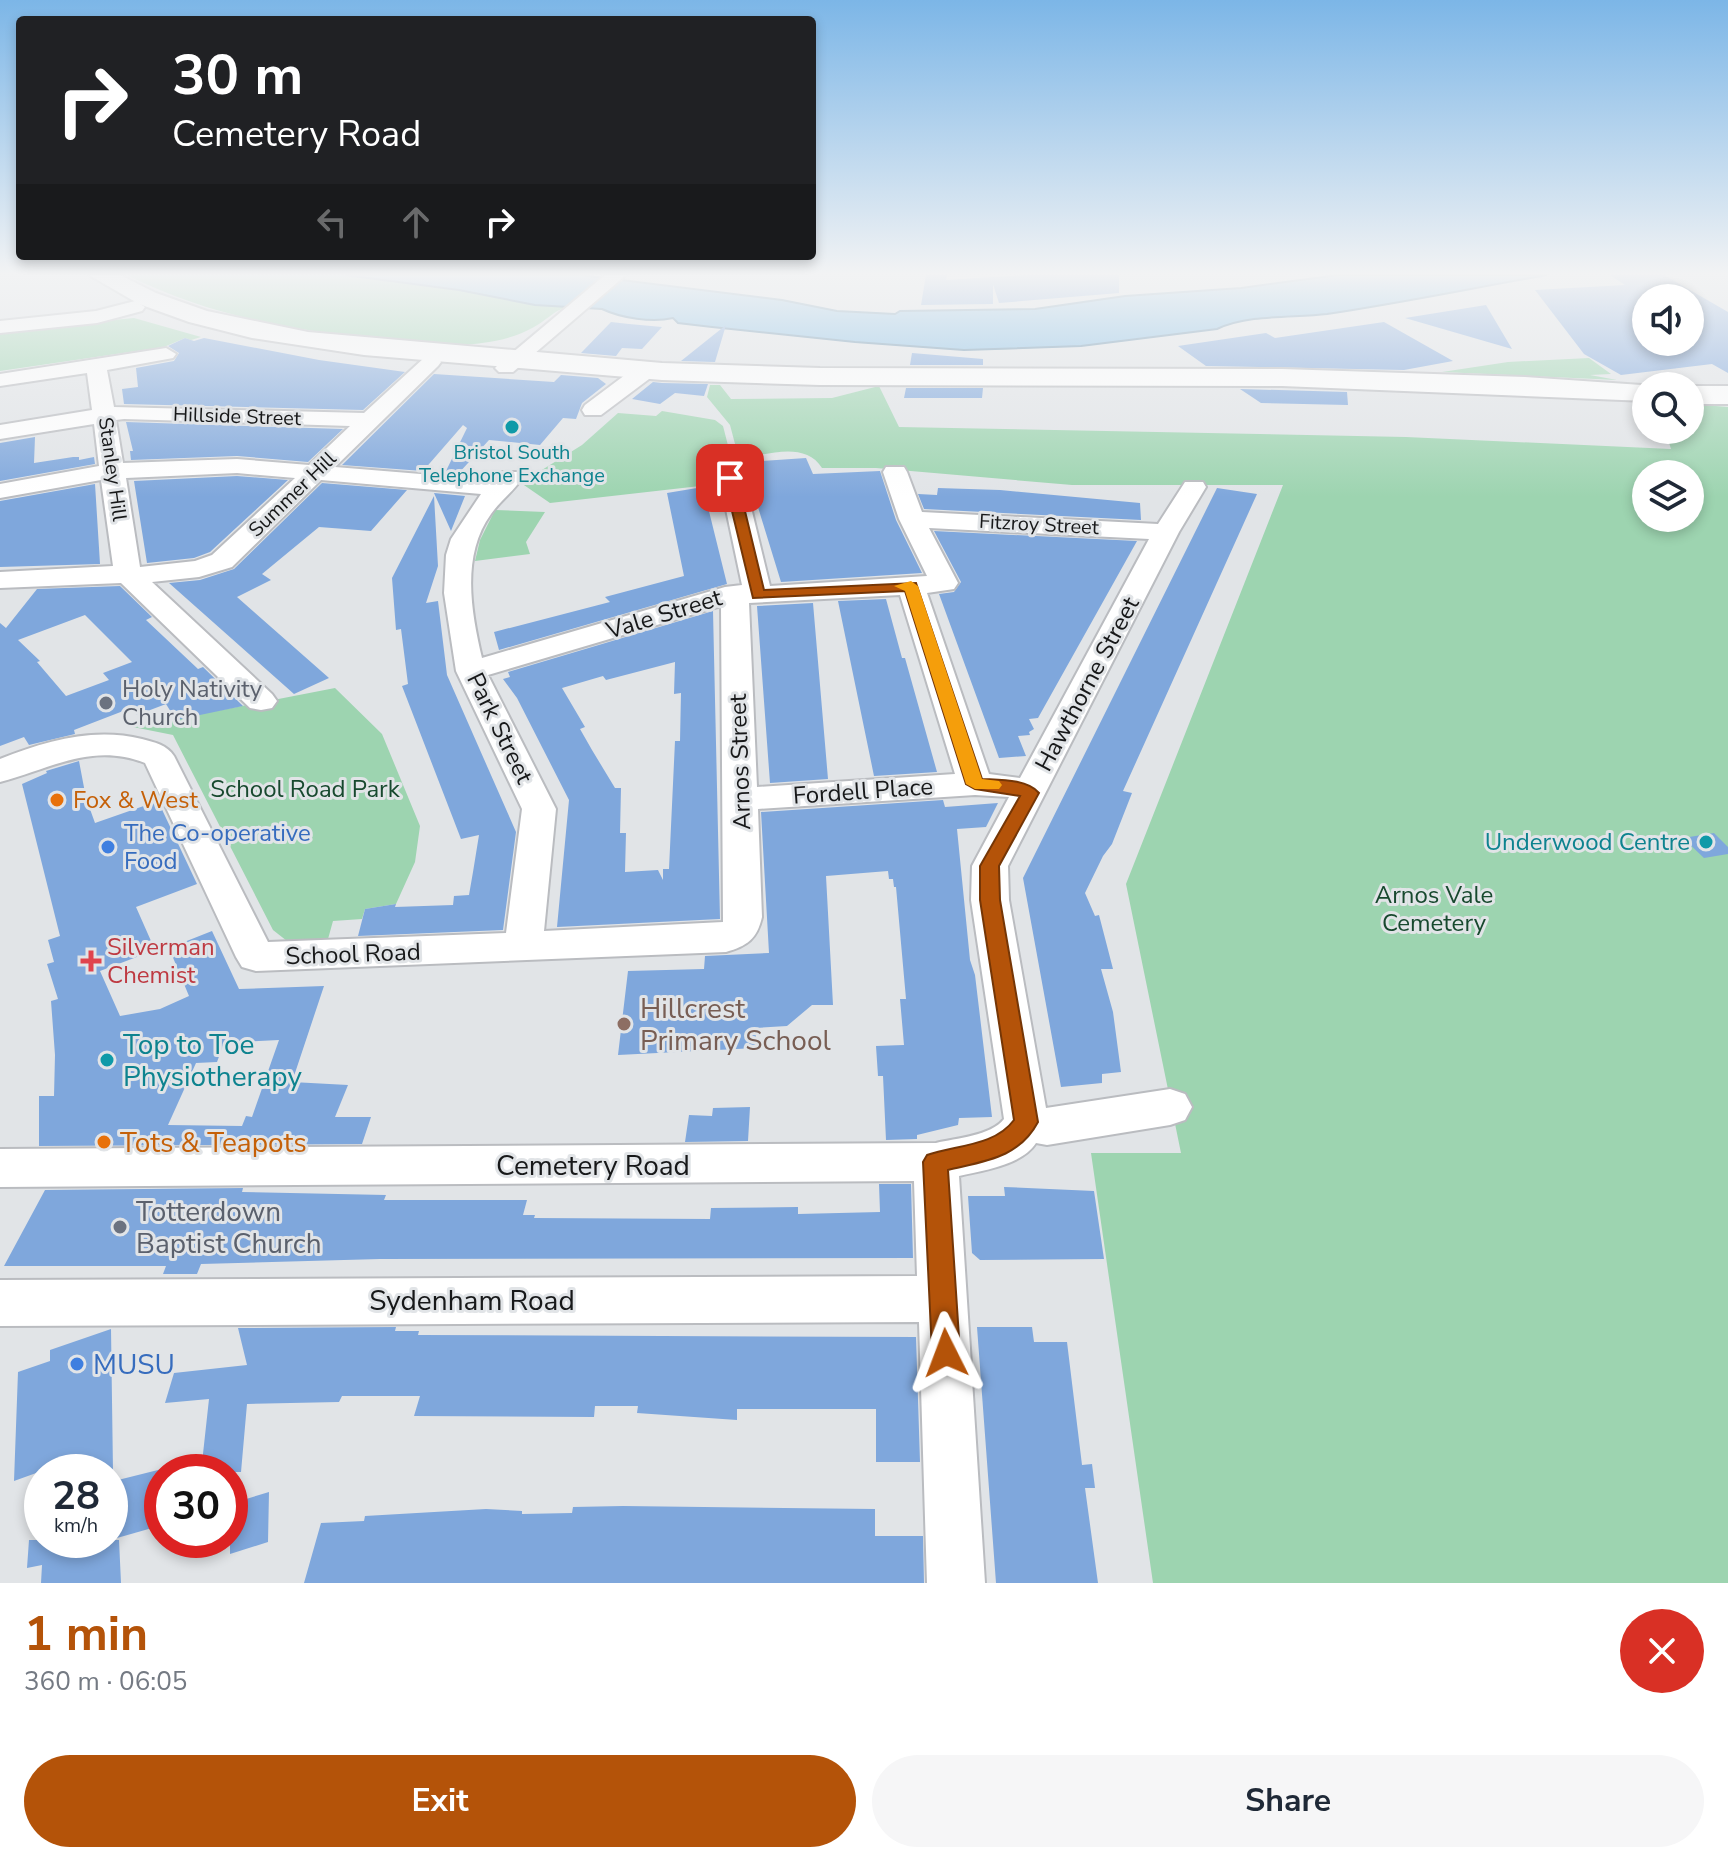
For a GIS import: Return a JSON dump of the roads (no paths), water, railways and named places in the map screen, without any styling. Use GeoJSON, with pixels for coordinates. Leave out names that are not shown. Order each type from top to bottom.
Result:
{"type":"FeatureCollection","features":[{"type":"Feature","properties":{"kind":"highway"},"geometry":{"type":"LineString","coordinates":[[328,349],[431,362],[773,376],[1322,379],[1632,391]]}},
{"type":"Feature","properties":{"kind":"highway"},"geometry":{"type":"LineString","coordinates":[[385,349],[511,363]]}},
{"type":"Feature","properties":{"kind":"highway"},"geometry":{"type":"LineString","coordinates":[[452,349],[475,350]]}},
{"type":"Feature","properties":{"kind":"street"},"geometry":{"type":"LineString","coordinates":[[475,350],[484,349]]}},
{"type":"Feature","properties":{"kind":"street"},"geometry":{"type":"LineString","coordinates":[[511,363],[528,349]]}},
{"type":"Feature","properties":{"kind":"street"},"geometry":{"type":"LineString","coordinates":[[0,380],[166,354]]}},
{"type":"Feature","properties":{"kind":"street","name":"Summer Hill"},"geometry":{"type":"LineString","coordinates":[[0,580],[199,569],[222,561],[431,362]]}},
{"type":"Feature","properties":{"kind":"street","name":"Stanley Hill"},"geometry":{"type":"LineString","coordinates":[[96,365],[128,575]]}},
{"type":"Feature","properties":{"kind":"street"},"geometry":{"type":"LineString","coordinates":[[593,410],[645,371]]}},
{"type":"Feature","properties":{"kind":"street","name":"Hillside Street"},"geometry":{"type":"LineString","coordinates":[[0,432],[105,414],[362,427]]}},
{"type":"Feature","properties":{"kind":"street","name":"Arnos Street"},"geometry":{"type":"LineString","coordinates":[[728,462],[746,594],[743,917],[740,930]]}},
{"type":"Feature","properties":{"kind":"street"},"geometry":{"type":"LineString","coordinates":[[0,491],[112,471],[237,466],[314,473]]}},
{"type":"Feature","properties":{"kind":"street"},"geometry":{"type":"LineString","coordinates":[[895,472],[912,519]]}},
{"type":"Feature","properties":{"kind":"street","name":"Park Street"},"geometry":{"type":"LineString","coordinates":[[314,473],[505,482],[467,531],[458,554],[455,579],[471,671],[539,809],[523,947]]}},
{"type":"Feature","properties":{"kind":"street","name":"Hawthorne Street"},"geometry":{"type":"LineString","coordinates":[[1026,1122],[990,900],[990,866],[1166,532],[1194,487]]}},
{"type":"Feature","properties":{"kind":"street","name":"Vale Street"},"geometry":{"type":"LineString","coordinates":[[471,671],[746,594],[944,583],[912,519]]}},
{"type":"Feature","properties":{"kind":"street","name":"Fitzroy Street"},"geometry":{"type":"LineString","coordinates":[[912,519],[1166,532]]}},
{"type":"Feature","properties":{"kind":"street"},"geometry":{"type":"LineString","coordinates":[[128,575],[261,701]]}},
{"type":"Feature","properties":{"kind":"street"},"geometry":{"type":"LineString","coordinates":[[911,586],[975,784]]}},
{"type":"Feature","properties":{"kind":"street","name":"School Road"},"geometry":{"type":"LineString","coordinates":[[0,771],[75,745],[137,745],[158,756],[256,957],[726,938],[740,930]]}},
{"type":"Feature","properties":{"kind":"street","name":"Fordell Place"},"geometry":{"type":"LineString","coordinates":[[742,799],[975,784],[1014,787],[1030,793]]}},
{"type":"Feature","properties":{"kind":"street"},"geometry":{"type":"LineString","coordinates":[[1026,1122],[1047,1127],[1170,1107]]}},
{"type":"Feature","properties":{"kind":"street","name":"Cemetery Road"},"geometry":{"type":"LineString","coordinates":[[0,1168],[919,1163],[990,1149],[1015,1138],[1026,1122]]}},
{"type":"Feature","properties":{"kind":"street"},"geometry":{"type":"LineString","coordinates":[[919,1163],[943,1299],[956,1583]]}},
{"type":"Feature","properties":{"kind":"street","name":"Sydenham Road"},"geometry":{"type":"LineString","coordinates":[[0,1303],[943,1299]]}},
{"type":"Feature","properties":{"kind":"place","name":"Bristol South Telephone Exchange"},"geometry":{"type":"Point","coordinates":[512,427]}},
{"type":"Feature","properties":{"kind":"place","name":"Holy Nativity Church"},"geometry":{"type":"Point","coordinates":[106,703]}},
{"type":"Feature","properties":{"kind":"place","name":"Fox & West"},"geometry":{"type":"Point","coordinates":[57,800]}},
{"type":"Feature","properties":{"kind":"place","name":"Underwood Centre"},"geometry":{"type":"Point","coordinates":[1706,842]}},
{"type":"Feature","properties":{"kind":"place","name":"The Co-operative Food"},"geometry":{"type":"Point","coordinates":[108,847]}},
{"type":"Feature","properties":{"kind":"place","name":"Silverman Chemist"},"geometry":{"type":"Point","coordinates":[91,961]}},
{"type":"Feature","properties":{"kind":"place","name":"Hillcrest Primary School"},"geometry":{"type":"Point","coordinates":[624,1024]}},
{"type":"Feature","properties":{"kind":"place","name":"Top to Toe Physiotherapy"},"geometry":{"type":"Point","coordinates":[107,1060]}},
{"type":"Feature","properties":{"kind":"place","name":"Tots & Teapots"},"geometry":{"type":"Point","coordinates":[104,1142]}},
{"type":"Feature","properties":{"kind":"place","name":"Totterdown Baptist Church"},"geometry":{"type":"Point","coordinates":[120,1227]}},
{"type":"Feature","properties":{"kind":"place","name":"MUSU"},"geometry":{"type":"Point","coordinates":[77,1364]}},
{"type":"Feature","properties":{"kind":"park label","name":"School Road Park"},"geometry":{"type":"Point","coordinates":[305,789]}},
{"type":"Feature","properties":{"kind":"park label","name":"Arnos Vale Cemetery"},"geometry":{"type":"Point","coordinates":[1434,909]}}]}
